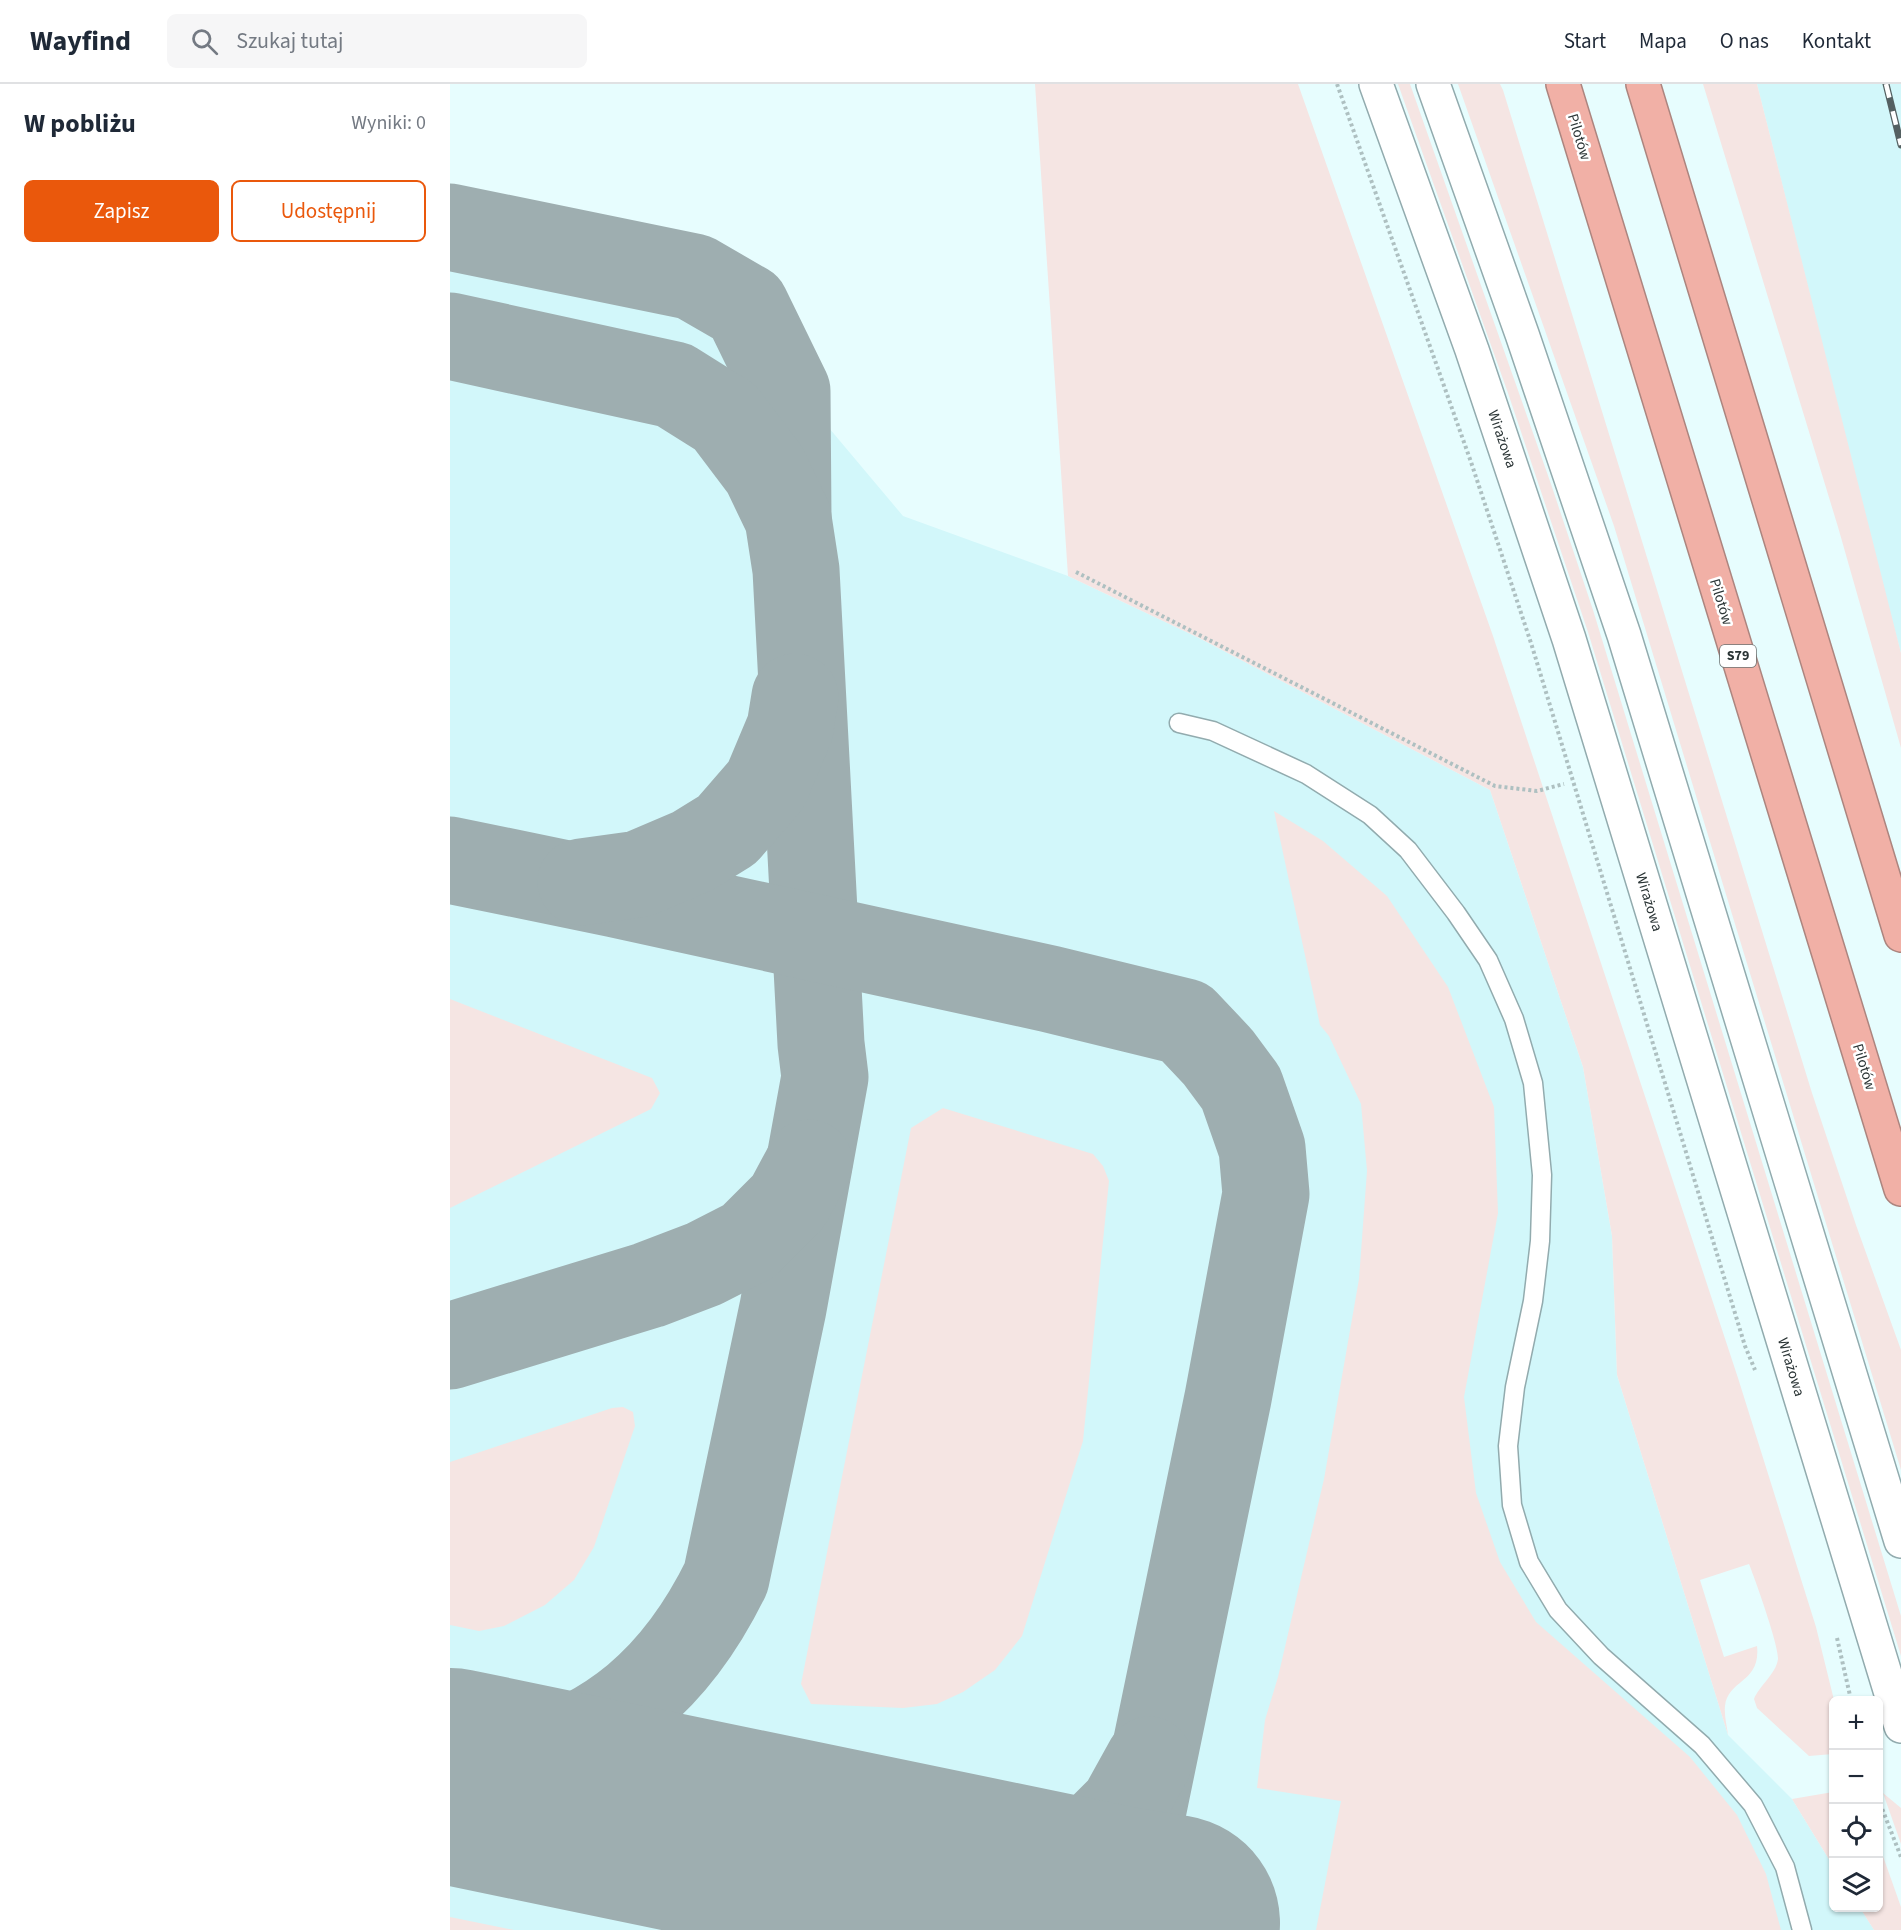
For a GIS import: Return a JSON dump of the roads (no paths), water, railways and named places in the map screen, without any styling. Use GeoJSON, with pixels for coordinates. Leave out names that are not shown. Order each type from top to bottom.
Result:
{"type":"FeatureCollection","features":[{"type":"Feature","properties":{"kind":"highway"},"geometry":{"type":"LineString","coordinates":[[1556,84],[1575,124]]}},
{"type":"Feature","properties":{"kind":"highway","name":"Pilotów"},"geometry":{"type":"LineString","coordinates":[[1563,84],[1901,1189]]}},
{"type":"Feature","properties":{"kind":"highway"},"geometry":{"type":"LineString","coordinates":[[1643,84],[1901,935]]}},
{"type":"Feature","properties":{"kind":"main road","name":"Wirażowa"},"geometry":{"type":"LineString","coordinates":[[1376,84],[1472,350],[1569,639],[1901,1726]]}},
{"type":"Feature","properties":{"kind":"main road"},"geometry":{"type":"LineString","coordinates":[[1433,84],[1526,346],[1624,635],[1901,1541]]}},
{"type":"Feature","properties":{"kind":"lane"},"geometry":{"type":"LineString","coordinates":[[1179,723],[1213,731],[1306,774],[1370,815],[1408,850],[1488,960],[1514,1019],[1533,1083],[1542,1175],[1540,1241],[1533,1300],[1515,1387],[1508,1446],[1512,1504],[1529,1562],[1558,1610],[1601,1656],[1702,1745],[1753,1804],[1785,1867],[1802,1930]]}},
{"type":"Feature","properties":{"kind":"railway"},"geometry":{"type":"LineString","coordinates":[[1886,84],[1901,145]]}}]}
